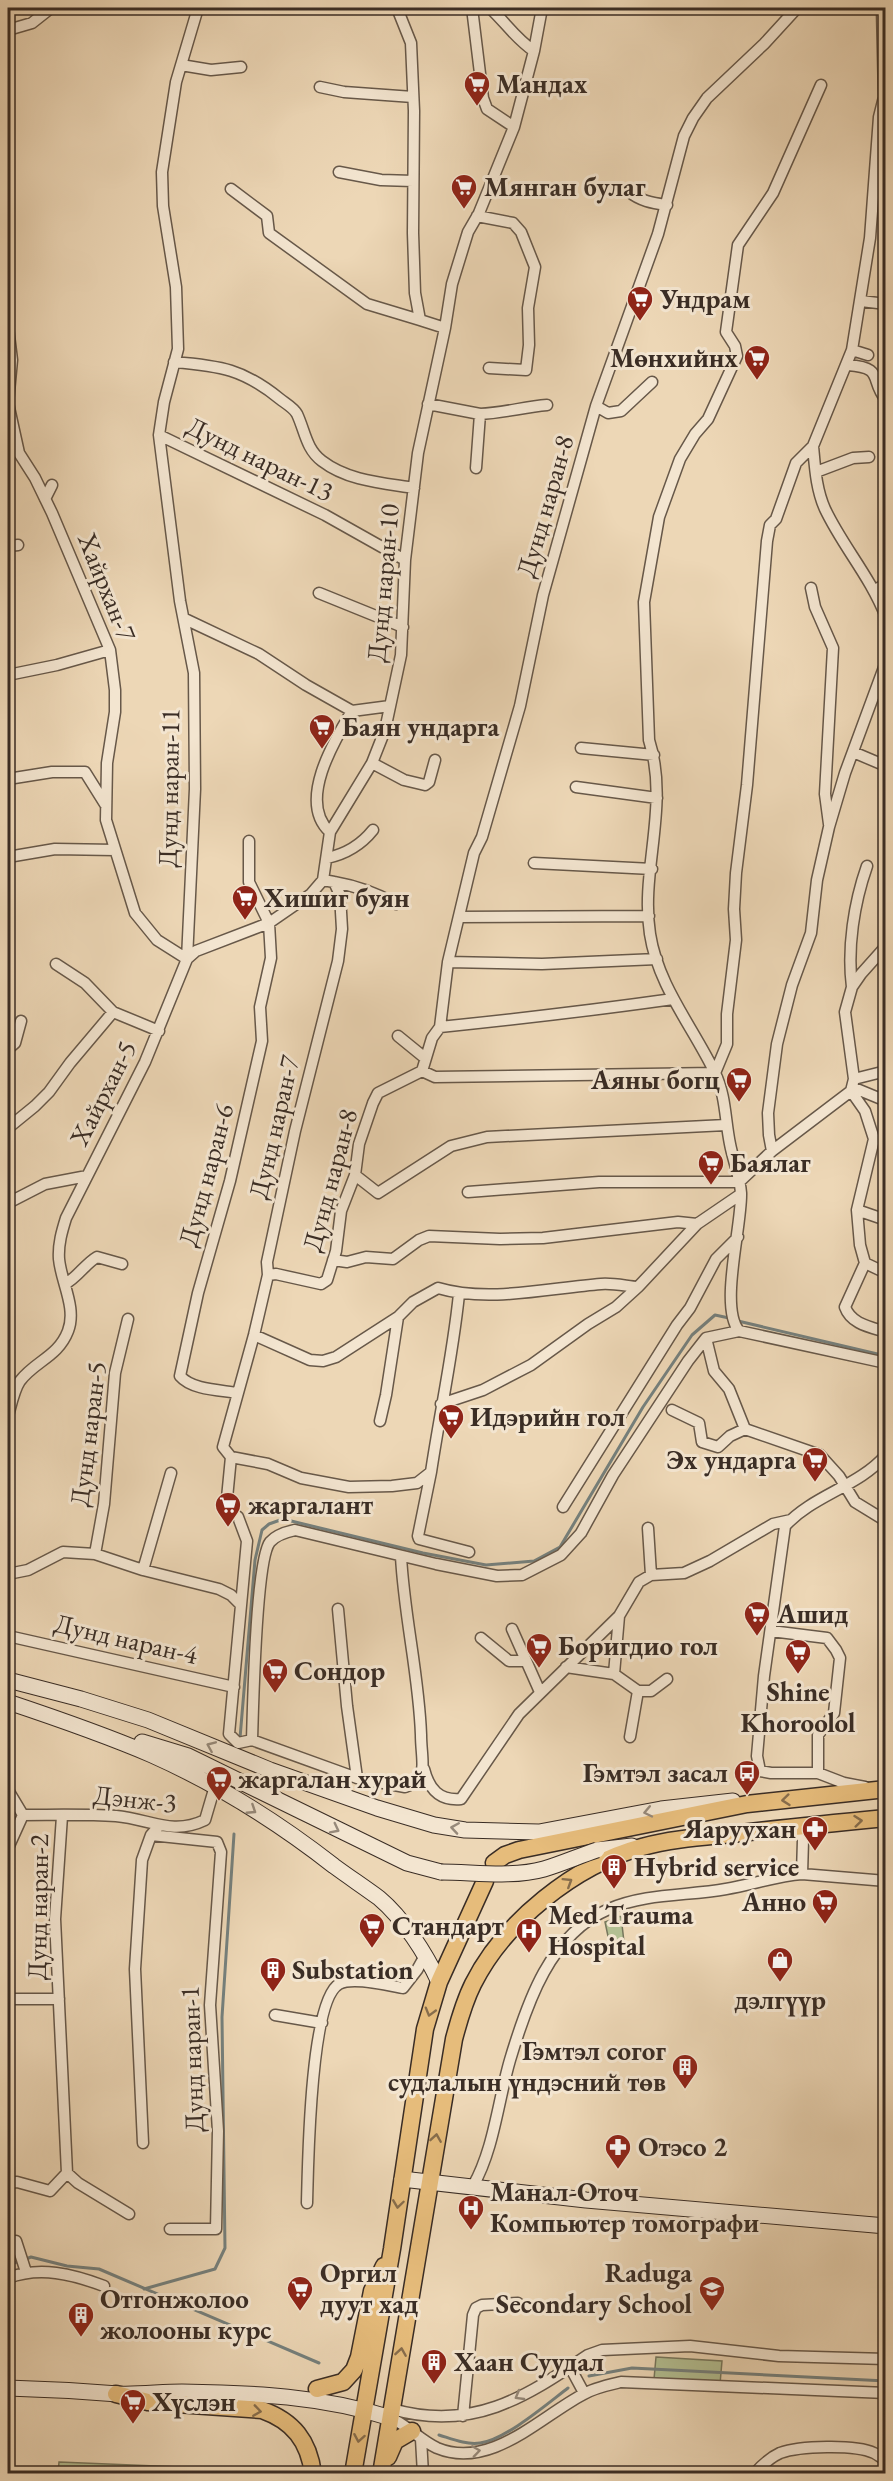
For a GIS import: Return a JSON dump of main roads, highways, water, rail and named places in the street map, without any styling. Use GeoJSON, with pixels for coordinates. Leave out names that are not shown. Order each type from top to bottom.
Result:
{"type":"FeatureCollection","features":[{"type":"Feature","properties":{"kind":"main road"},"geometry":{"type":"LineString","coordinates":[[8,1680],[148,1720],[270,1770],[377,1808],[435,1825],[465,1830],[539,1832],[661,1809],[728,1801],[747,1804]]}},
{"type":"Feature","properties":{"kind":"main road"},"geometry":{"type":"LineString","coordinates":[[8,1701],[86,1728],[151,1755],[215,1786],[309,1848],[380,1899],[426,1954],[439,1982]]}},
{"type":"Feature","properties":{"kind":"main road"},"geometry":{"type":"LineString","coordinates":[[8,1701],[188,1756],[364,1844],[407,1863],[441,1872],[520,1873],[545,1869],[597,1850],[885,1818]]}},
{"type":"Feature","properties":{"kind":"main road"},"geometry":{"type":"LineString","coordinates":[[494,1863],[505,1855],[519,1850],[747,1804],[884,1789]]}},
{"type":"Feature","properties":{"kind":"main road"},"geometry":{"type":"LineString","coordinates":[[381,2473],[441,2107],[461,2010],[485,1962],[526,1916],[567,1882],[619,1854],[643,1846],[675,1840]]}},
{"type":"Feature","properties":{"kind":"main road"},"geometry":{"type":"LineString","coordinates":[[353,2474],[392,2249],[425,2029],[439,1982],[485,1881]]}},
{"type":"Feature","properties":{"kind":"main road"},"geometry":{"type":"LineString","coordinates":[[402,2179],[586,2200],[885,2226]]}},
{"type":"Feature","properties":{"kind":"main road"},"geometry":{"type":"LineString","coordinates":[[317,2390],[343,2382],[354,2370],[359,2357],[372,2290],[392,2249]]}},
{"type":"Feature","properties":{"kind":"main road"},"geometry":{"type":"LineString","coordinates":[[111,2392],[118,2386],[148,2384],[250,2385],[317,2390],[392,2414]]}},
{"type":"Feature","properties":{"kind":"main road"},"geometry":{"type":"LineString","coordinates":[[8,2388],[290,2397],[366,2405]]}},
{"type":"Feature","properties":{"kind":"main road"},"geometry":{"type":"LineString","coordinates":[[111,2392],[148,2402],[262,2410],[278,2416],[303,2439],[311,2457],[313,2474]]}},
{"type":"Feature","properties":{"kind":"main road"},"geometry":{"type":"LineString","coordinates":[[381,2473],[395,2441],[417,2435]]}},
{"type":"Feature","properties":{"kind":"waterway"},"geometry":{"type":"LineString","coordinates":[[240,1738],[255,1560],[262,1530],[269,1524],[283,1519],[423,1553],[486,1565],[534,1561],[560,1547],[643,1407],[692,1335],[715,1315],[729,1318]]}},
{"type":"Feature","properties":{"kind":"waterway"},"geometry":{"type":"LineString","coordinates":[[738,1321],[886,1356]]}},
{"type":"Feature","properties":{"kind":"waterway"},"geometry":{"type":"LineString","coordinates":[[144,2289],[215,2269],[225,2248],[222,2017],[234,1834]]}},
{"type":"Feature","properties":{"kind":"waterway"},"geometry":{"type":"LineString","coordinates":[[26,2259],[31,2257],[67,2266],[99,2269],[319,2363]]}},
{"type":"Feature","properties":{"kind":"waterway"},"geometry":{"type":"LineString","coordinates":[[8,2265],[20,2261]]}},
{"type":"Feature","properties":{"kind":"waterway"},"geometry":{"type":"LineString","coordinates":[[589,2376],[632,2368],[886,2381]]}},
{"type":"Feature","properties":{"kind":"waterway"},"geometry":{"type":"LineString","coordinates":[[439,2435],[470,2443],[490,2440],[526,2420],[568,2388]]}},
{"type":"Feature","properties":{"kind":"place","name":"Мандах"},"geometry":{"type":"Point","coordinates":[477,107]}},
{"type":"Feature","properties":{"kind":"place","name":"Мянган булаг"},"geometry":{"type":"Point","coordinates":[464,210]}},
{"type":"Feature","properties":{"kind":"place","name":"Ундрам"},"geometry":{"type":"Point","coordinates":[640,322]}},
{"type":"Feature","properties":{"kind":"place","name":"Мөнхийнх"},"geometry":{"type":"Point","coordinates":[757,381]}},
{"type":"Feature","properties":{"kind":"place","name":"Баян ундарга"},"geometry":{"type":"Point","coordinates":[322,750]}},
{"type":"Feature","properties":{"kind":"place","name":"Хишиг буян"},"geometry":{"type":"Point","coordinates":[245,921]}},
{"type":"Feature","properties":{"kind":"place","name":"Аяны богц"},"geometry":{"type":"Point","coordinates":[739,1103]}},
{"type":"Feature","properties":{"kind":"place","name":"Баялаг"},"geometry":{"type":"Point","coordinates":[711,1186]}},
{"type":"Feature","properties":{"kind":"place","name":"Идэрийн гол"},"geometry":{"type":"Point","coordinates":[451,1440]}},
{"type":"Feature","properties":{"kind":"place","name":"Эх ундарга"},"geometry":{"type":"Point","coordinates":[815,1483]}},
{"type":"Feature","properties":{"kind":"place","name":"жаргалант"},"geometry":{"type":"Point","coordinates":[228,1528]}},
{"type":"Feature","properties":{"kind":"place","name":"Ашид"},"geometry":{"type":"Point","coordinates":[757,1637]}},
{"type":"Feature","properties":{"kind":"place","name":"Боригдио гол"},"geometry":{"type":"Point","coordinates":[539,1669]}},
{"type":"Feature","properties":{"kind":"place","name":"Shine Khoroolol"},"geometry":{"type":"Point","coordinates":[798,1675]}},
{"type":"Feature","properties":{"kind":"place","name":"Сондор"},"geometry":{"type":"Point","coordinates":[275,1694]}},
{"type":"Feature","properties":{"kind":"place","name":"Гэмтэл засал"},"geometry":{"type":"Point","coordinates":[747,1796]}},
{"type":"Feature","properties":{"kind":"place","name":"жаргалан хурай"},"geometry":{"type":"Point","coordinates":[219,1802]}},
{"type":"Feature","properties":{"kind":"place","name":"Яаруухан"},"geometry":{"type":"Point","coordinates":[815,1852]}},
{"type":"Feature","properties":{"kind":"place","name":"Hybrid service"},"geometry":{"type":"Point","coordinates":[614,1890]}},
{"type":"Feature","properties":{"kind":"place","name":"Анно"},"geometry":{"type":"Point","coordinates":[825,1925]}},
{"type":"Feature","properties":{"kind":"place","name":"Стандарт"},"geometry":{"type":"Point","coordinates":[372,1949]}},
{"type":"Feature","properties":{"kind":"place","name":"Med Trauma Hospital"},"geometry":{"type":"Point","coordinates":[529,1954]}},
{"type":"Feature","properties":{"kind":"place","name":"дэлгүүр"},"geometry":{"type":"Point","coordinates":[780,1983]}},
{"type":"Feature","properties":{"kind":"place","name":"Substation"},"geometry":{"type":"Point","coordinates":[273,1993]}},
{"type":"Feature","properties":{"kind":"place","name":"Гэмтэл согог судлалын үндэсний төв"},"geometry":{"type":"Point","coordinates":[685,2090]}},
{"type":"Feature","properties":{"kind":"place","name":"Отэсо 2"},"geometry":{"type":"Point","coordinates":[618,2170]}},
{"type":"Feature","properties":{"kind":"place","name":"Манал-Оточ Компьютер томографи"},"geometry":{"type":"Point","coordinates":[471,2231]}},
{"type":"Feature","properties":{"kind":"place","name":"Оргил дуут хад"},"geometry":{"type":"Point","coordinates":[300,2312]}},
{"type":"Feature","properties":{"kind":"place","name":"Raduga Secondary School"},"geometry":{"type":"Point","coordinates":[712,2312]}},
{"type":"Feature","properties":{"kind":"place","name":"Отгонжолоо жолооны курс"},"geometry":{"type":"Point","coordinates":[81,2338]}},
{"type":"Feature","properties":{"kind":"place","name":"Хаан Суудал"},"geometry":{"type":"Point","coordinates":[434,2385]}},
{"type":"Feature","properties":{"kind":"place","name":"Хүслэн"},"geometry":{"type":"Point","coordinates":[133,2425]}}]}
